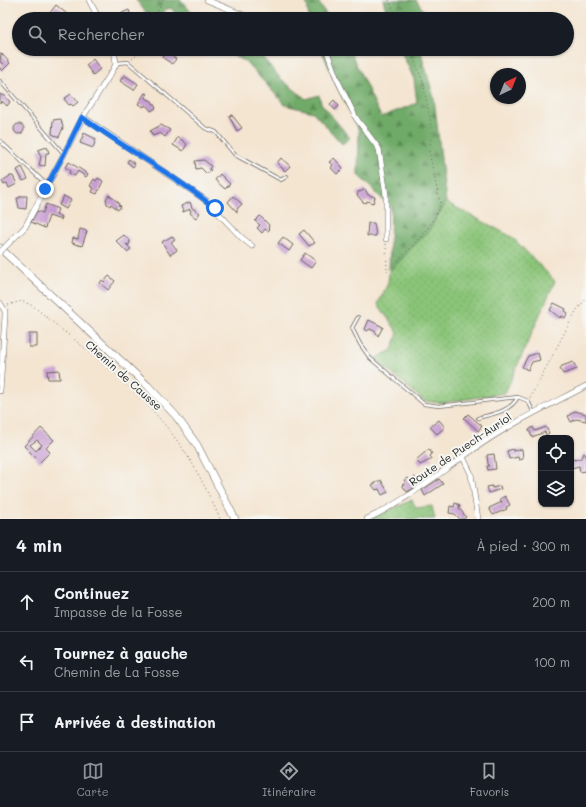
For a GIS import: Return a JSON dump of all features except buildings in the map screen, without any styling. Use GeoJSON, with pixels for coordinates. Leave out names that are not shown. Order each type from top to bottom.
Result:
{"type":"FeatureCollection","features":[{"type":"Feature","properties":{"kind":"main road"},"geometry":{"type":"LineString","coordinates":[[0,248],[148,386],[176,416],[197,445],[235,519]]}},
{"type":"Feature","properties":{"kind":"street"},"geometry":{"type":"LineString","coordinates":[[88,0],[94,12]]}},
{"type":"Feature","properties":{"kind":"street"},"geometry":{"type":"LineString","coordinates":[[207,0],[236,12]]}},
{"type":"Feature","properties":{"kind":"street"},"geometry":{"type":"LineString","coordinates":[[0,252],[24,227],[64,154],[82,117],[116,64],[115,56]]}},
{"type":"Feature","properties":{"kind":"street"},"geometry":{"type":"LineString","coordinates":[[329,56],[337,79],[356,118],[379,150],[386,195],[386,239]]}},
{"type":"Feature","properties":{"kind":"street"},"geometry":{"type":"LineString","coordinates":[[82,117],[207,201],[241,237],[252,246]]}},
{"type":"Feature","properties":{"kind":"street"},"geometry":{"type":"LineString","coordinates":[[0,391],[5,316],[2,305]]}},
{"type":"Feature","properties":{"kind":"street","name":"Route de Puech-Auriol"},"geometry":{"type":"LineString","coordinates":[[367,519],[401,501],[463,457],[534,413],[586,386]]}},
{"type":"Feature","properties":{"kind":"street"},"geometry":{"type":"LineString","coordinates":[[463,457],[471,474],[478,519]]}},
{"type":"Feature","properties":{"kind":"lane"},"geometry":{"type":"LineString","coordinates":[[116,64],[128,62],[205,128],[216,132],[235,155],[281,180],[287,176]]}},
{"type":"Feature","properties":{"kind":"lane"},"geometry":{"type":"LineString","coordinates":[[0,81],[64,154]]}},
{"type":"Feature","properties":{"kind":"lane"},"geometry":{"type":"LineString","coordinates":[[0,141],[47,185]]}},
{"type":"Feature","properties":{"kind":"lane"},"geometry":{"type":"LineString","coordinates":[[358,317],[352,328],[363,349],[370,358],[424,404],[439,406],[518,397],[528,401],[534,413]]}},
{"type":"Feature","properties":{"kind":"lane"},"geometry":{"type":"LineString","coordinates":[[478,418],[498,413],[511,406],[518,397]]}},
{"type":"Feature","properties":{"kind":"path"},"geometry":{"type":"LineString","coordinates":[[157,12],[163,0]]}},
{"type":"Feature","properties":{"kind":"path"},"geometry":{"type":"LineString","coordinates":[[389,0],[394,12]]}},
{"type":"Feature","properties":{"kind":"path"},"geometry":{"type":"LineString","coordinates":[[128,62],[136,56]]}},
{"type":"Feature","properties":{"kind":"path"},"geometry":{"type":"LineString","coordinates":[[386,239],[387,272],[423,233],[438,210],[440,203],[429,152],[432,131],[423,81],[412,56]]}},
{"type":"Feature","properties":{"kind":"path"},"geometry":{"type":"LineString","coordinates":[[528,401],[576,311],[586,299]]}},
{"type":"Feature","properties":{"kind":"path","name":"Chemin de Causse"},"geometry":{"type":"LineString","coordinates":[[2,305],[19,301],[30,304],[137,395],[160,419],[182,448],[200,478],[220,519]]}},
{"type":"Feature","properties":{"kind":"green space"},"geometry":{"type":"Polygon","coordinates":[[[136,0],[181,0],[191,12],[174,12],[171,8],[164,10],[164,12],[145,12],[136,0]]]}},
{"type":"Feature","properties":{"kind":"green space"},"geometry":{"type":"Polygon","coordinates":[[[304,0],[317,0],[325,12],[308,12],[307,4],[304,0]]]}},
{"type":"Feature","properties":{"kind":"green space"},"geometry":{"type":"Polygon","coordinates":[[[383,0],[416,0],[424,12],[387,12],[383,0]]]}},
{"type":"Feature","properties":{"kind":"green space"},"geometry":{"type":"Polygon","coordinates":[[[235,56],[261,56],[281,79],[306,99],[319,95],[321,103],[350,138],[342,144],[313,112],[285,105],[246,62],[235,56]]]}},
{"type":"Feature","properties":{"kind":"green space"},"geometry":{"type":"Polygon","coordinates":[[[324,56],[352,56],[381,117],[417,103],[414,79],[403,56],[422,56],[434,98],[446,202],[429,230],[389,272],[391,208],[358,175],[359,131],[324,56]]]}},
{"type":"Feature","properties":{"kind":"green space"},"geometry":{"type":"Polygon","coordinates":[[[446,202],[512,237],[555,281],[505,393],[442,403],[424,401],[375,359],[392,350],[398,333],[378,304],[388,283],[389,272],[429,230],[446,202]]]}},
{"type":"Feature","properties":{"kind":"green space"},"geometry":{"type":"Polygon","coordinates":[[[412,500],[416,508],[432,506],[435,519],[370,519],[412,500]]]}},
{"type":"Feature","properties":{"kind":"route"},"geometry":{"type":"LineString","coordinates":[[45,189],[82,117],[111,137],[137,152],[215,208]]}}]}
